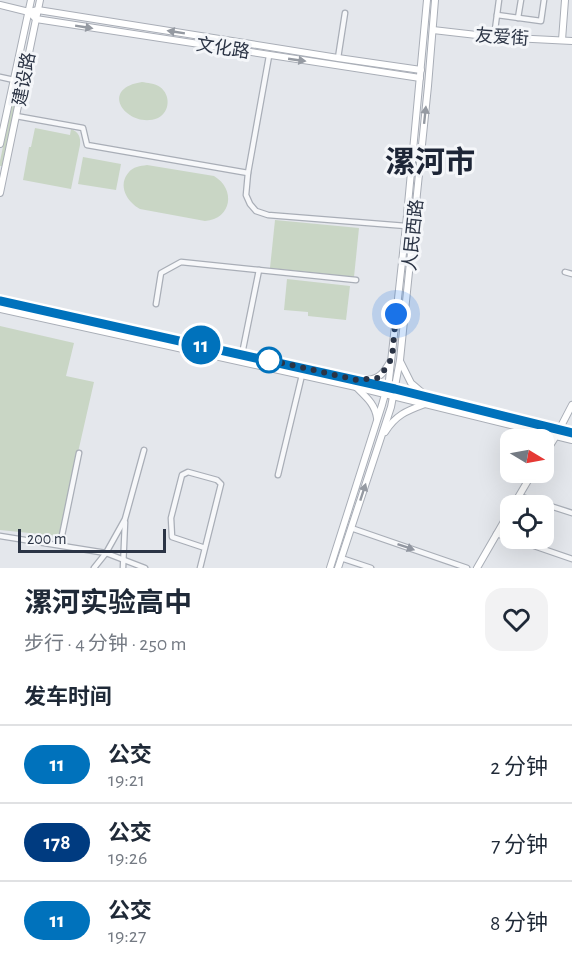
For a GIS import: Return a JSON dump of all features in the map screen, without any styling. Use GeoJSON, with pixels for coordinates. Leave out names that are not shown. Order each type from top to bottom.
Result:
{"type":"FeatureCollection","features":[{"type":"Feature","properties":{"kind":"main road","name":"建设路"},"geometry":{"type":"LineString","coordinates":[[0,144],[31,0]]}},
{"type":"Feature","properties":{"kind":"main road","name":"建设路"},"geometry":{"type":"LineString","coordinates":[[0,192],[2,169],[16,116],[40,0]]}},
{"type":"Feature","properties":{"kind":"main road","name":"人民西路"},"geometry":{"type":"LineString","coordinates":[[330,568],[377,422],[392,358],[427,0]]}},
{"type":"Feature","properties":{"kind":"main road","name":"人民西路"},"geometry":{"type":"LineString","coordinates":[[338,568],[379,443],[394,392],[400,360],[429,86],[435,0]]}},
{"type":"Feature","properties":{"kind":"main road"},"geometry":{"type":"LineString","coordinates":[[562,40],[565,0]]}},
{"type":"Feature","properties":{"kind":"main road","name":"文化路"},"geometry":{"type":"LineString","coordinates":[[0,5],[29,12],[38,10],[421,69]]}},
{"type":"Feature","properties":{"kind":"main road"},"geometry":{"type":"LineString","coordinates":[[29,12],[36,19]]}},
{"type":"Feature","properties":{"kind":"main road","name":"文化路"},"geometry":{"type":"LineString","coordinates":[[36,19],[420,78]]}},
{"type":"Feature","properties":{"kind":"main road","name":"友爱街"},"geometry":{"type":"LineString","coordinates":[[433,30],[494,37],[572,41]]}},
{"type":"Feature","properties":{"kind":"main road"},"geometry":{"type":"LineString","coordinates":[[412,77],[413,68]]}},
{"type":"Feature","properties":{"kind":"main road"},"geometry":{"type":"LineString","coordinates":[[14,80],[23,82]]}},
{"type":"Feature","properties":{"kind":"main road"},"geometry":{"type":"LineString","coordinates":[[0,301],[242,354],[557,433],[572,440]]}},
{"type":"Feature","properties":{"kind":"main road"},"geometry":{"type":"LineString","coordinates":[[0,309],[302,375],[356,383],[378,378],[392,358]]}},
{"type":"Feature","properties":{"kind":"main road"},"geometry":{"type":"LineString","coordinates":[[400,360],[411,383],[427,400]]}},
{"type":"Feature","properties":{"kind":"main road"},"geometry":{"type":"LineString","coordinates":[[356,383],[376,411],[377,422]]}},
{"type":"Feature","properties":{"kind":"main road"},"geometry":{"type":"LineString","coordinates":[[379,443],[392,421],[427,400]]}},
{"type":"Feature","properties":{"kind":"main road"},"geometry":{"type":"LineString","coordinates":[[554,438],[572,405]]}},
{"type":"Feature","properties":{"kind":"main road"},"geometry":{"type":"LineString","coordinates":[[557,433],[572,433]]}},
{"type":"Feature","properties":{"kind":"main road"},"geometry":{"type":"LineString","coordinates":[[477,568],[500,527]]}},
{"type":"Feature","properties":{"kind":"street"},"geometry":{"type":"LineString","coordinates":[[494,37],[499,0]]}},
{"type":"Feature","properties":{"kind":"street"},"geometry":{"type":"LineString","coordinates":[[518,18],[521,0]]}},
{"type":"Feature","properties":{"kind":"street"},"geometry":{"type":"LineString","coordinates":[[497,15],[541,21],[544,0]]}},
{"type":"Feature","properties":{"kind":"street"},"geometry":{"type":"LineString","coordinates":[[338,58],[345,13]]}},
{"type":"Feature","properties":{"kind":"street"},"geometry":{"type":"LineString","coordinates":[[269,56],[248,173],[246,195],[250,204],[256,211],[263,214],[406,226]]}},
{"type":"Feature","properties":{"kind":"street"},"geometry":{"type":"LineString","coordinates":[[0,77],[14,80]]}},
{"type":"Feature","properties":{"kind":"street"},"geometry":{"type":"LineString","coordinates":[[16,116],[82,128],[87,145],[248,173]]}},
{"type":"Feature","properties":{"kind":"street"},"geometry":{"type":"LineString","coordinates":[[156,304],[161,273],[181,262],[356,280]]}},
{"type":"Feature","properties":{"kind":"street"},"geometry":{"type":"LineString","coordinates":[[242,354],[259,270]]}},
{"type":"Feature","properties":{"kind":"street"},"geometry":{"type":"LineString","coordinates":[[565,272],[572,274]]}},
{"type":"Feature","properties":{"kind":"street"},"geometry":{"type":"LineString","coordinates":[[278,475],[302,375]]}},
{"type":"Feature","properties":{"kind":"street"},"geometry":{"type":"LineString","coordinates":[[123,568],[125,519],[144,450]]}},
{"type":"Feature","properties":{"kind":"street"},"geometry":{"type":"LineString","coordinates":[[60,545],[80,453]]}},
{"type":"Feature","properties":{"kind":"street"},"geometry":{"type":"LineString","coordinates":[[200,568],[206,548],[221,484],[217,480],[188,472],[182,475],[171,518],[172,537],[206,548]]}},
{"type":"Feature","properties":{"kind":"street"},"geometry":{"type":"LineString","coordinates":[[554,507],[572,513]]}},
{"type":"Feature","properties":{"kind":"street"},"geometry":{"type":"LineString","coordinates":[[94,568],[106,553],[125,519]]}},
{"type":"Feature","properties":{"kind":"street"},"geometry":{"type":"LineString","coordinates":[[351,528],[467,568]]}},
{"type":"Feature","properties":{"kind":"street"},"geometry":{"type":"LineString","coordinates":[[496,534],[500,535]]}},
{"type":"Feature","properties":{"kind":"street"},"geometry":{"type":"LineString","coordinates":[[0,536],[106,553],[145,568]]}},
{"type":"Feature","properties":{"kind":"street"},"geometry":{"type":"LineString","coordinates":[[544,549],[572,558]]}},
{"type":"Feature","properties":{"kind":"street"},"geometry":{"type":"LineString","coordinates":[[341,558],[371,568]]}},
{"type":"Feature","properties":{"kind":"green space"},"geometry":{"type":"Polygon","coordinates":[[[142,82],[158,86],[166,94],[167,108],[158,118],[147,120],[137,118],[128,114],[122,107],[119,100],[121,92],[128,86],[142,82]]]}},
{"type":"Feature","properties":{"kind":"green space"},"geometry":{"type":"Polygon","coordinates":[[[16,85],[19,86],[2,166],[0,166],[0,161],[16,85]]]}},
{"type":"Feature","properties":{"kind":"green space"},"geometry":{"type":"Polygon","coordinates":[[[35,128],[70,135],[71,129],[79,136],[80,145],[71,189],[23,180],[35,128]]]}},
{"type":"Feature","properties":{"kind":"green space"},"geometry":{"type":"Polygon","coordinates":[[[83,157],[121,164],[116,190],[78,184],[83,157]]]}},
{"type":"Feature","properties":{"kind":"green space"},"geometry":{"type":"Polygon","coordinates":[[[147,165],[214,176],[226,188],[228,203],[226,209],[214,219],[205,221],[140,209],[125,193],[124,182],[131,170],[147,165]]]}},
{"type":"Feature","properties":{"kind":"green space"},"geometry":{"type":"Polygon","coordinates":[[[275,220],[359,228],[354,277],[270,268],[275,220]]]}},
{"type":"Feature","properties":{"kind":"green space"},"geometry":{"type":"Polygon","coordinates":[[[287,279],[350,286],[346,320],[308,316],[308,312],[284,310],[287,279]]]}},
{"type":"Feature","properties":{"kind":"green space"},"geometry":{"type":"Polygon","coordinates":[[[0,326],[74,343],[66,376],[94,382],[59,536],[0,530],[0,326]]]}},
{"type":"Feature","properties":{"kind":"bus line","name":"11"},"geometry":{"type":"LineString","coordinates":[[0,301],[395,389],[572,433]]}},
{"type":"Feature","properties":{"kind":"district","name":"漯河市"},"geometry":{"type":"Point","coordinates":[430,162]}},
{"type":"Feature","properties":{"kind":"route"},"geometry":{"type":"LineString","coordinates":[[269,360],[265,359],[357,380],[378,378],[392,358],[396,314]]}}]}
